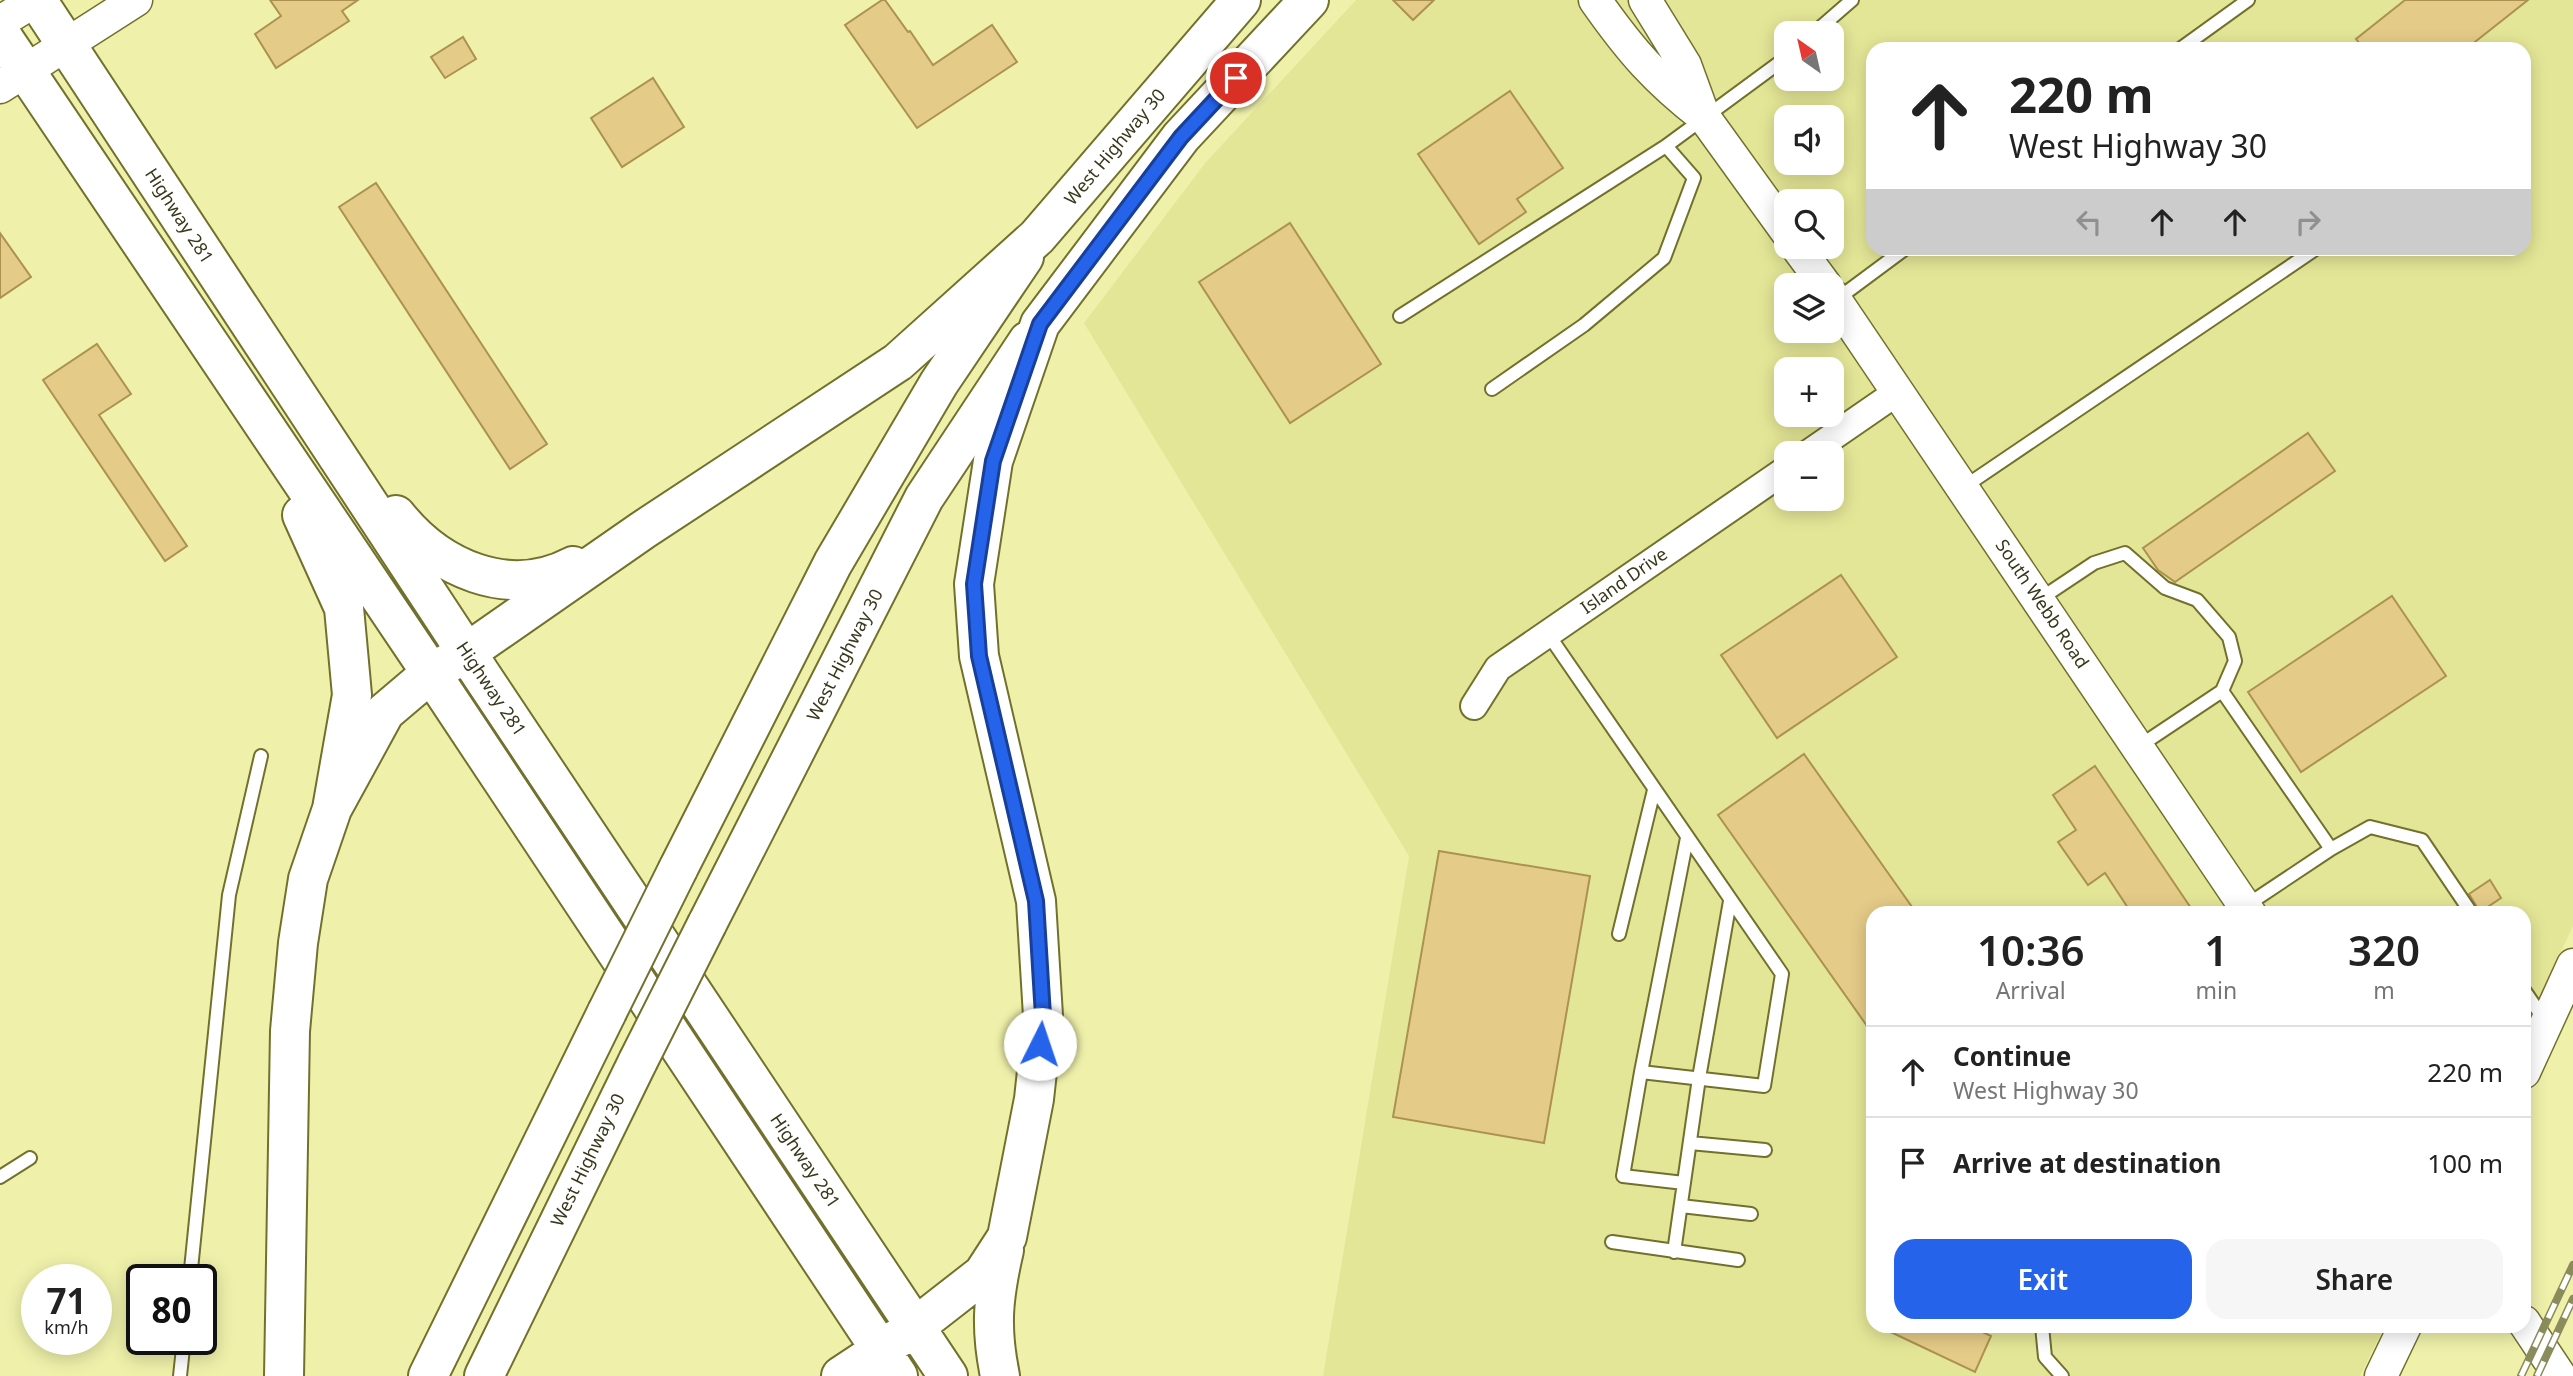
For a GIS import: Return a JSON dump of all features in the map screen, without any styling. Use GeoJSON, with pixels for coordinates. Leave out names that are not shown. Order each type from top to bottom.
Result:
{"type":"FeatureCollection","features":[{"type":"Feature","properties":{"kind":"main road","name":"Highway 281"},"geometry":{"type":"LineString","coordinates":[[36,0],[948,1376]]}},
{"type":"Feature","properties":{"kind":"main road","name":"West Highway 30"},"geometry":{"type":"LineString","coordinates":[[428,1376],[678,869],[833,563],[939,383],[1037,237],[1241,0]]}},
{"type":"Feature","properties":{"kind":"main road","name":"West Highway 30"},"geometry":{"type":"LineString","coordinates":[[484,1376],[638,1061],[924,498],[1040,324],[1181,137],[1309,0]]}},
{"type":"Feature","properties":{"kind":"main road"},"geometry":{"type":"LineString","coordinates":[[0,33],[13,78],[233,379],[889,1363]]}},
{"type":"Feature","properties":{"kind":"main road"},"geometry":{"type":"LineString","coordinates":[[332,809],[385,712],[431,673],[467,653],[643,530],[898,362],[1037,237]]}},
{"type":"Feature","properties":{"kind":"main road"},"geometry":{"type":"LineString","coordinates":[[1000,1376],[994,1348],[993,1301],[1034,1099],[1043,1016],[1036,901],[979,656],[974,584],[993,461],[1040,324]]}},
{"type":"Feature","properties":{"kind":"main road"},"geometry":{"type":"LineString","coordinates":[[274,360],[409,532],[440,558],[464,571],[528,581],[563,572],[643,530]]}},
{"type":"Feature","properties":{"kind":"main road"},"geometry":{"type":"LineString","coordinates":[[233,379],[307,525],[344,608],[352,695],[332,809],[308,879],[297,956],[290,1031],[284,1376]]}},
{"type":"Feature","properties":{"kind":"main road"},"geometry":{"type":"LineString","coordinates":[[841,1376],[889,1363],[915,1327],[983,1275],[1007,1237]]}},
{"type":"Feature","properties":{"kind":"street"},"geometry":{"type":"LineString","coordinates":[[0,22],[36,0]]}},
{"type":"Feature","properties":{"kind":"street"},"geometry":{"type":"LineString","coordinates":[[13,78],[136,0]]}},
{"type":"Feature","properties":{"kind":"street"},"geometry":{"type":"LineString","coordinates":[[1595,0],[1639,60],[1665,86],[1704,117],[1774,214]]}},
{"type":"Feature","properties":{"kind":"street"},"geometry":{"type":"LineString","coordinates":[[1645,0],[1685,65],[1704,117]]}},
{"type":"Feature","properties":{"kind":"street","name":"South Webb Road"},"geometry":{"type":"LineString","coordinates":[[1844,314],[1896,393],[1964,487],[2242,906]]}},
{"type":"Feature","properties":{"kind":"street"},"geometry":{"type":"LineString","coordinates":[[1826,441],[1896,393]]}},
{"type":"Feature","properties":{"kind":"street","name":"Island Drive"},"geometry":{"type":"LineString","coordinates":[[1474,706],[1498,668],[1774,478]]}},
{"type":"Feature","properties":{"kind":"street"},"geometry":{"type":"LineString","coordinates":[[2531,1056],[2573,965]]}},
{"type":"Feature","properties":{"kind":"street"},"geometry":{"type":"LineString","coordinates":[[2531,1332],[2560,1376]]}},
{"type":"Feature","properties":{"kind":"street"},"geometry":{"type":"LineString","coordinates":[[2381,1376],[2402,1333]]}},
{"type":"Feature","properties":{"kind":"lane"},"geometry":{"type":"LineString","coordinates":[[1828,21],[1852,0]]}},
{"type":"Feature","properties":{"kind":"lane"},"geometry":{"type":"LineString","coordinates":[[2190,42],[2248,0]]}},
{"type":"Feature","properties":{"kind":"lane"},"geometry":{"type":"LineString","coordinates":[[1400,316],[1666,146],[1774,66]]}},
{"type":"Feature","properties":{"kind":"lane"},"geometry":{"type":"LineString","coordinates":[[1492,389],[1584,325],[1664,258],[1694,178],[1666,146]]}},
{"type":"Feature","properties":{"kind":"lane"},"geometry":{"type":"LineString","coordinates":[[1844,286],[1893,256]]}},
{"type":"Feature","properties":{"kind":"lane"},"geometry":{"type":"LineString","coordinates":[[1964,487],[2305,256]]}},
{"type":"Feature","properties":{"kind":"lane"},"geometry":{"type":"LineString","coordinates":[[2039,599],[2094,563],[2125,552],[2165,588],[2197,600],[2229,637],[2235,661],[2222,691],[2138,747]]}},
{"type":"Feature","properties":{"kind":"lane"},"geometry":{"type":"LineString","coordinates":[[1548,634],[1782,974],[1764,1086],[1641,1072]]}},
{"type":"Feature","properties":{"kind":"lane"},"geometry":{"type":"LineString","coordinates":[[2222,691],[2331,849]]}},
{"type":"Feature","properties":{"kind":"lane"},"geometry":{"type":"LineString","coordinates":[[192,1264],[229,895],[261,756]]}},
{"type":"Feature","properties":{"kind":"lane"},"geometry":{"type":"LineString","coordinates":[[1619,934],[1654,790]]}},
{"type":"Feature","properties":{"kind":"lane"},"geometry":{"type":"LineString","coordinates":[[2252,906],[2331,849],[2370,827],[2422,840],[2467,906]]}},
{"type":"Feature","properties":{"kind":"lane"},"geometry":{"type":"LineString","coordinates":[[1684,1183],[1623,1176],[1687,838]]}},
{"type":"Feature","properties":{"kind":"lane"},"geometry":{"type":"LineString","coordinates":[[1674,1252],[1699,1078],[1730,901]]}},
{"type":"Feature","properties":{"kind":"lane"},"geometry":{"type":"LineString","coordinates":[[2531,1000],[2546,1023]]}},
{"type":"Feature","properties":{"kind":"lane"},"geometry":{"type":"LineString","coordinates":[[1690,1143],[1765,1150]]}},
{"type":"Feature","properties":{"kind":"lane"},"geometry":{"type":"LineString","coordinates":[[0,1177],[30,1158]]}},
{"type":"Feature","properties":{"kind":"lane"},"geometry":{"type":"LineString","coordinates":[[1681,1206],[1751,1214]]}},
{"type":"Feature","properties":{"kind":"lane"},"geometry":{"type":"LineString","coordinates":[[1612,1242],[1738,1260]]}},
{"type":"Feature","properties":{"kind":"lane"},"geometry":{"type":"LineString","coordinates":[[2043,1333],[2045,1357],[2062,1376]]}},
{"type":"Feature","properties":{"kind":"lane"},"geometry":{"type":"LineString","coordinates":[[180,1376],[182,1355]]}},
{"type":"Feature","properties":{"kind":"shaded area"},"geometry":{"type":"Polygon","coordinates":[[[1356,0],[2573,0],[2573,926],[2531,1015],[2531,906],[1866,906],[1866,1333],[2381,1333],[2360,1376],[1323,1376],[1409,856],[1084,323],[1206,162],[1356,0]]]}},
{"type":"Feature","properties":{"kind":"building"},"geometry":{"type":"Polygon","coordinates":[[[270,0],[358,0],[342,11],[349,21],[276,68],[255,34],[281,16],[270,0]]]}},
{"type":"Feature","properties":{"kind":"building"},"geometry":{"type":"Polygon","coordinates":[[[885,0],[908,32],[910,31],[933,65],[992,25],[1017,62],[917,128],[845,25],[885,0]]]}},
{"type":"Feature","properties":{"kind":"building"},"geometry":{"type":"Polygon","coordinates":[[[1393,0],[1434,0],[1413,20],[1393,0]]]}},
{"type":"Feature","properties":{"kind":"building"},"geometry":{"type":"Polygon","coordinates":[[[2405,0],[2528,0],[2475,42],[2358,42],[2356,39],[2405,0]]]}},
{"type":"Feature","properties":{"kind":"building"},"geometry":{"type":"Polygon","coordinates":[[[463,37],[476,59],[445,78],[431,57],[463,37]]]}},
{"type":"Feature","properties":{"kind":"building"},"geometry":{"type":"Polygon","coordinates":[[[653,78],[684,127],[622,167],[591,118],[653,78]]]}},
{"type":"Feature","properties":{"kind":"building"},"geometry":{"type":"Polygon","coordinates":[[[1510,91],[1563,168],[1517,199],[1526,212],[1479,244],[1418,154],[1510,91]]]}},
{"type":"Feature","properties":{"kind":"building"},"geometry":{"type":"Polygon","coordinates":[[[376,183],[547,444],[510,469],[339,207],[376,183]]]}},
{"type":"Feature","properties":{"kind":"building"},"geometry":{"type":"Polygon","coordinates":[[[1290,223],[1381,364],[1290,423],[1199,282],[1290,223]]]}},
{"type":"Feature","properties":{"kind":"building"},"geometry":{"type":"Polygon","coordinates":[[[0,233],[31,277],[0,298],[0,233]]]}},
{"type":"Feature","properties":{"kind":"building"},"geometry":{"type":"Polygon","coordinates":[[[97,344],[131,394],[99,415],[187,546],[165,561],[43,380],[97,344]]]}},
{"type":"Feature","properties":{"kind":"building"},"geometry":{"type":"Polygon","coordinates":[[[2308,433],[2335,471],[2175,582],[2158,570],[2143,548],[2308,433]]]}},
{"type":"Feature","properties":{"kind":"building"},"geometry":{"type":"Polygon","coordinates":[[[1841,575],[1897,657],[1777,738],[1721,655],[1841,575]]]}},
{"type":"Feature","properties":{"kind":"building"},"geometry":{"type":"Polygon","coordinates":[[[2392,596],[2446,676],[2301,772],[2248,692],[2392,596]]]}},
{"type":"Feature","properties":{"kind":"building"},"geometry":{"type":"Polygon","coordinates":[[[1804,754],[1911,906],[1866,906],[1866,1025],[1718,815],[1804,754]]]}},
{"type":"Feature","properties":{"kind":"building"},"geometry":{"type":"Polygon","coordinates":[[[2095,766],[2190,906],[2127,906],[2105,873],[2088,885],[2058,842],[2076,830],[2053,795],[2095,766]]]}},
{"type":"Feature","properties":{"kind":"building"},"geometry":{"type":"Polygon","coordinates":[[[1439,851],[1590,876],[1544,1143],[1393,1117],[1439,851]]]}},
{"type":"Feature","properties":{"kind":"building"},"geometry":{"type":"Polygon","coordinates":[[[2490,880],[2501,898],[2489,906],[2476,906],[2469,894],[2490,880]]]}},
{"type":"Feature","properties":{"kind":"building"},"geometry":{"type":"Polygon","coordinates":[[[1893,1333],[1985,1333],[1991,1336],[1975,1372],[1893,1333]]]}},
{"type":"Feature","properties":{"kind":"railway"},"geometry":{"type":"LineString","coordinates":[[2521,1376],[2573,1265]]}},
{"type":"Feature","properties":{"kind":"railway"},"geometry":{"type":"LineString","coordinates":[[2537,1376],[2573,1299]]}},
{"type":"Feature","properties":{"kind":"route"},"geometry":{"type":"LineString","coordinates":[[1040,1044],[1043,1016],[1036,901],[979,656],[974,584],[993,461],[1040,324],[1181,137],[1236,78]]}}]}
